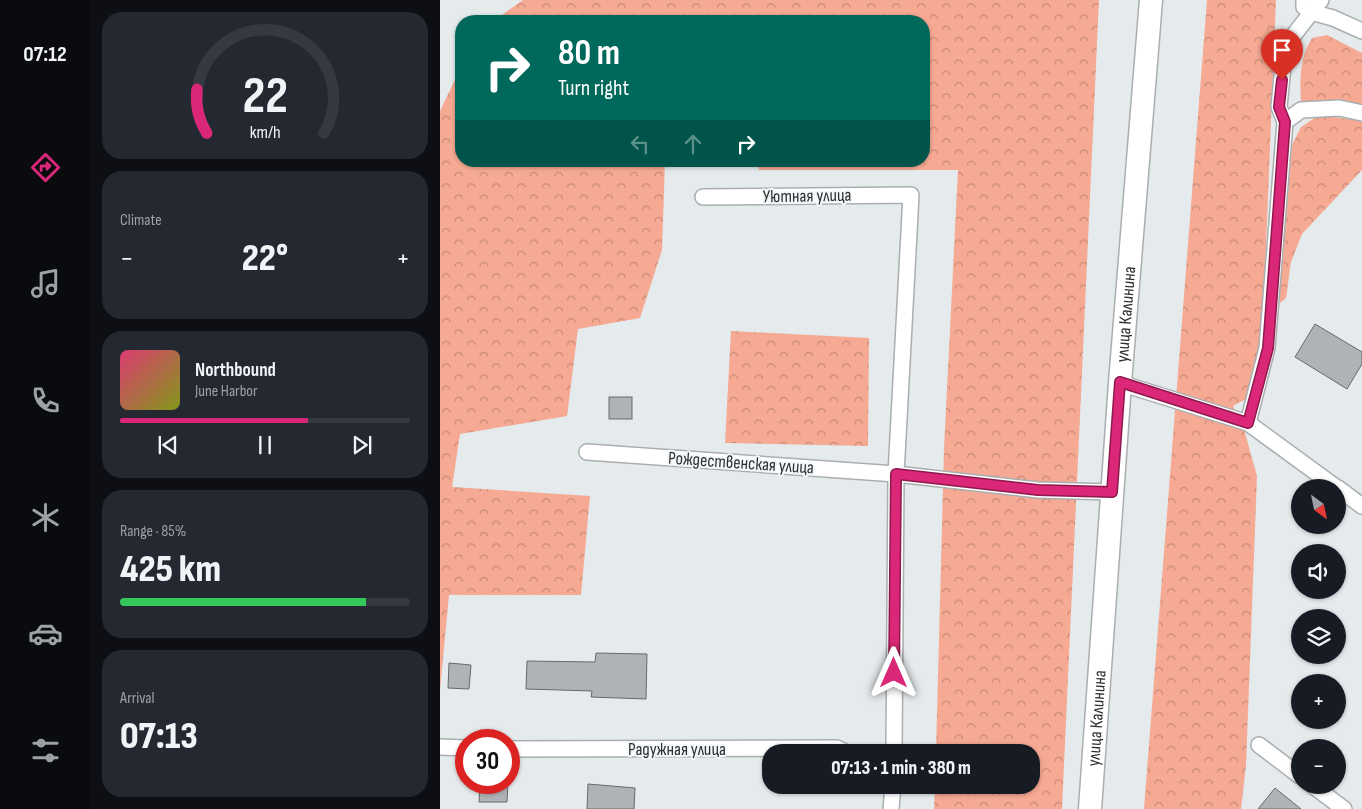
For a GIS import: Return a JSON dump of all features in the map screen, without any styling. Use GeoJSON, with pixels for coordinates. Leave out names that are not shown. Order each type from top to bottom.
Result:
{"type":"FeatureCollection","features":[{"type":"Feature","properties":{"kind":"main road","name":"улица Калинина"},"geometry":{"type":"LineString","coordinates":[[1090,809],[1120,382],[1151,0]]}},
{"type":"Feature","properties":{"kind":"street"},"geometry":{"type":"LineString","coordinates":[[1248,423],[1268,348],[1285,122],[1279,107],[1282,66],[1307,6],[1321,0]]}},
{"type":"Feature","properties":{"kind":"street"},"geometry":{"type":"LineString","coordinates":[[1307,6],[1362,30]]}},
{"type":"Feature","properties":{"kind":"street"},"geometry":{"type":"LineString","coordinates":[[1285,122],[1301,110],[1339,108],[1362,113]]}},
{"type":"Feature","properties":{"kind":"street","name":"Уютная улица"},"geometry":{"type":"LineString","coordinates":[[703,197],[911,195],[896,474]]}},
{"type":"Feature","properties":{"kind":"street"},"geometry":{"type":"LineString","coordinates":[[1120,382],[1248,423],[1325,479]]}},
{"type":"Feature","properties":{"kind":"street","name":"Рождественская улица"},"geometry":{"type":"LineString","coordinates":[[586,452],[896,474],[1038,490],[1112,492]]}},
{"type":"Feature","properties":{"kind":"street"},"geometry":{"type":"LineString","coordinates":[[894,744],[896,474]]}},
{"type":"Feature","properties":{"kind":"street"},"geometry":{"type":"LineString","coordinates":[[1346,494],[1362,506]]}},
{"type":"Feature","properties":{"kind":"street"},"geometry":{"type":"LineString","coordinates":[[1259,745],[1291,769]]}},
{"type":"Feature","properties":{"kind":"street"},"geometry":{"type":"LineString","coordinates":[[440,747],[455,748]]}},
{"type":"Feature","properties":{"kind":"street","name":"Радужная улица"},"geometry":{"type":"LineString","coordinates":[[520,748],[762,748]]}},
{"type":"Feature","properties":{"kind":"street"},"geometry":{"type":"LineString","coordinates":[[891,809],[892,794]]}},
{"type":"Feature","properties":{"kind":"street"},"geometry":{"type":"LineString","coordinates":[[1324,794],[1344,809]]}},
{"type":"Feature","properties":{"kind":"green space"},"geometry":{"type":"Polygon","coordinates":[[[523,0],[1099,0],[1062,809],[934,809],[935,794],[1040,794],[1040,744],[936,744],[944,449],[958,170],[759,170],[758,167],[930,167],[930,15],[502,15],[523,0]]]}},
{"type":"Feature","properties":{"kind":"green space"},"geometry":{"type":"Polygon","coordinates":[[[1207,0],[1276,0],[1262,344],[1246,399],[1233,406],[1245,433],[1257,476],[1246,765],[1241,809],[1144,809],[1207,0]]]}},
{"type":"Feature","properties":{"kind":"green space"},"geometry":{"type":"Polygon","coordinates":[[[1327,35],[1362,53],[1362,108],[1331,102],[1301,103],[1301,77],[1303,61],[1308,46],[1312,38],[1327,35]]]}},
{"type":"Feature","properties":{"kind":"green space"},"geometry":{"type":"Polygon","coordinates":[[[455,80],[455,167],[665,167],[662,250],[640,318],[578,329],[567,416],[460,434],[452,487],[590,496],[581,595],[449,595],[440,690],[440,111],[455,80]]]}},
{"type":"Feature","properties":{"kind":"green space"},"geometry":{"type":"Polygon","coordinates":[[[1319,115],[1362,121],[1362,170],[1302,234],[1291,262],[1286,298],[1280,303],[1277,289],[1285,230],[1292,145],[1301,127],[1319,115]]]}},
{"type":"Feature","properties":{"kind":"green space"},"geometry":{"type":"Polygon","coordinates":[[[731,331],[869,338],[868,446],[725,443],[731,331]]]}},
{"type":"Feature","properties":{"kind":"building"},"geometry":{"type":"Polygon","coordinates":[[[1315,324],[1362,352],[1362,364],[1347,389],[1295,357],[1315,324]]]}},
{"type":"Feature","properties":{"kind":"building"},"geometry":{"type":"Polygon","coordinates":[[[609,397],[632,397],[632,419],[609,419],[609,397]]]}},
{"type":"Feature","properties":{"kind":"building"},"geometry":{"type":"Polygon","coordinates":[[[596,653],[647,654],[646,699],[591,697],[592,691],[526,689],[527,661],[595,662],[596,653]]]}},
{"type":"Feature","properties":{"kind":"building"},"geometry":{"type":"Polygon","coordinates":[[[449,663],[471,665],[469,689],[448,688],[449,663]]]}},
{"type":"Feature","properties":{"kind":"building"},"geometry":{"type":"Polygon","coordinates":[[[588,784],[635,788],[634,809],[587,809],[588,784]]]}},
{"type":"Feature","properties":{"kind":"building"},"geometry":{"type":"Polygon","coordinates":[[[1275,788],[1301,809],[1258,809],[1275,788]]]}},
{"type":"Feature","properties":{"kind":"building"},"geometry":{"type":"Polygon","coordinates":[[[479,794],[507,794],[507,802],[479,802],[479,794]]]}},
{"type":"Feature","properties":{"kind":"route"},"geometry":{"type":"LineString","coordinates":[[894,673],[896,474],[1038,490],[1112,492],[1120,382],[1248,423],[1268,348],[1285,122],[1279,107],[1282,80]]}}]}
